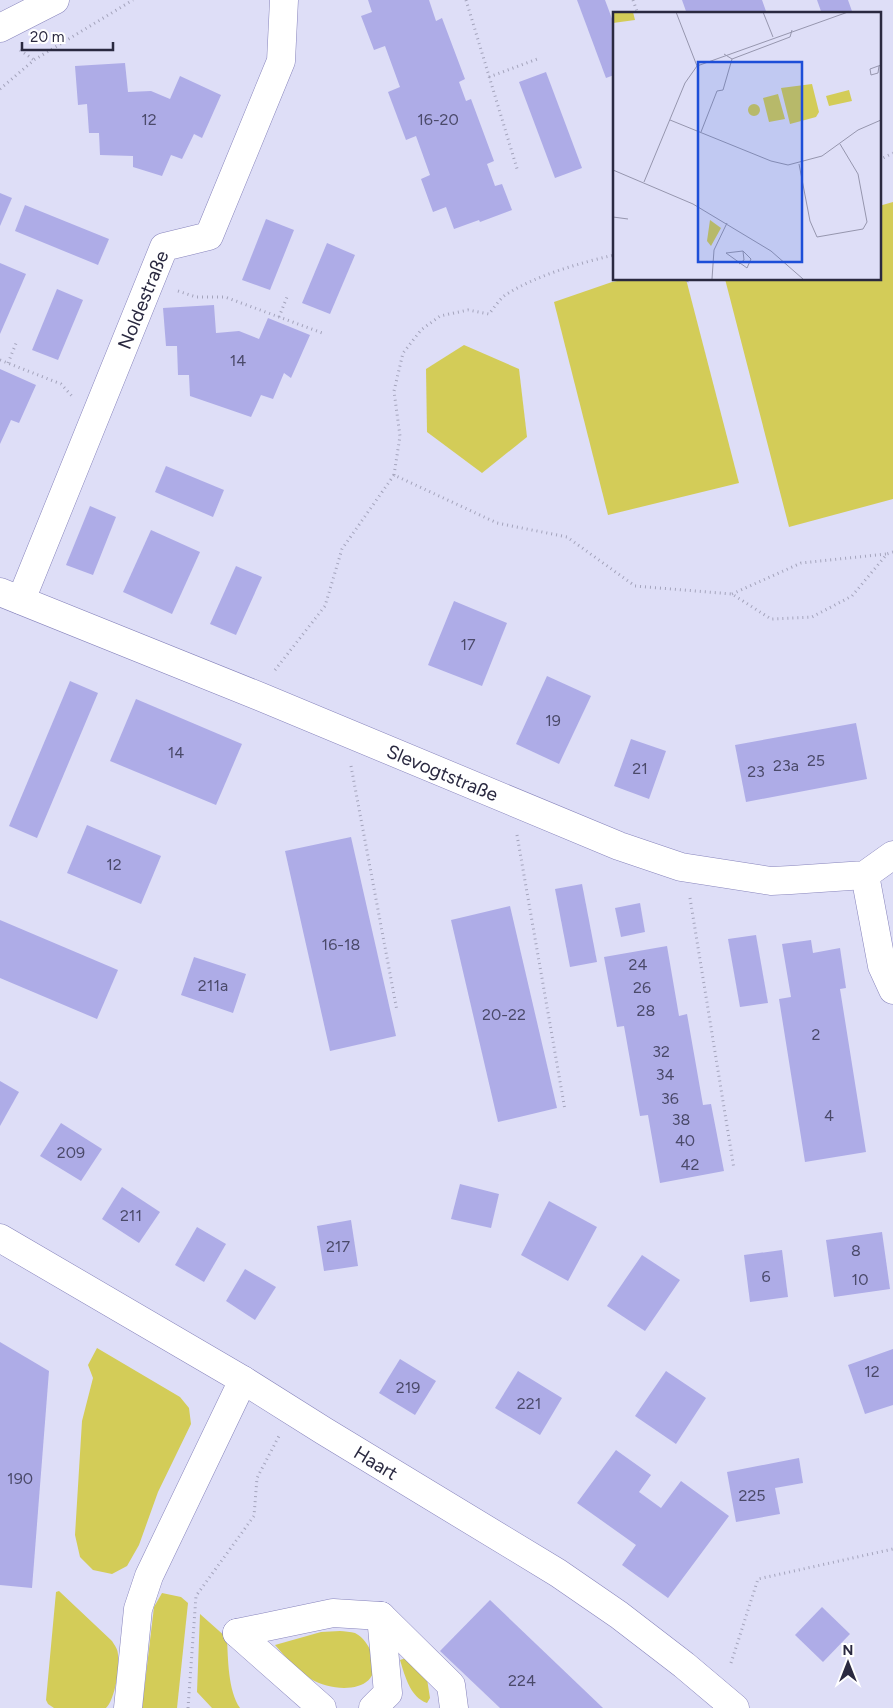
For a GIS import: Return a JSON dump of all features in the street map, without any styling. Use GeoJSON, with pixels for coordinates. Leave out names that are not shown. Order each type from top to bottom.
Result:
{"type":"FeatureCollection","features":[{"type":"Feature","properties":{"kind":"street"},"geometry":{"type":"LineString","coordinates":[[0,28],[55,0]]}},
{"type":"Feature","properties":{"kind":"street","name":"Noldestraße"},"geometry":{"type":"LineString","coordinates":[[10,596],[94,418],[164,248],[210,236],[281,61],[284,0]]}},
{"type":"Feature","properties":{"kind":"street","name":"Slevogtstraße"},"geometry":{"type":"LineString","coordinates":[[10,596],[261,697],[619,846],[681,867],[771,880],[865,875]]}},
{"type":"Feature","properties":{"kind":"street"},"geometry":{"type":"LineString","coordinates":[[893,855],[865,875],[882,966],[893,990]]}},
{"type":"Feature","properties":{"kind":"street","name":"Haart"},"geometry":{"type":"LineString","coordinates":[[0,1238],[243,1380],[558,1573],[619,1615],[684,1665],[735,1708]]}},
{"type":"Feature","properties":{"kind":"street"},"geometry":{"type":"LineString","coordinates":[[128,1708],[138,1609],[149,1576],[243,1380]]}},
{"type":"Feature","properties":{"kind":"street"},"geometry":{"type":"LineString","coordinates":[[322,1708],[237,1633],[333,1613],[381,1616],[451,1685],[454,1708]]}},
{"type":"Feature","properties":{"kind":"street"},"geometry":{"type":"LineString","coordinates":[[373,1708],[388,1693],[381,1616]]}},
{"type":"Feature","properties":{"kind":"path"},"geometry":{"type":"LineString","coordinates":[[0,89],[34,60],[133,0]]}},
{"type":"Feature","properties":{"kind":"path"},"geometry":{"type":"LineString","coordinates":[[466,0],[518,172]]}},
{"type":"Feature","properties":{"kind":"path"},"geometry":{"type":"LineString","coordinates":[[633,0],[637,12]]}},
{"type":"Feature","properties":{"kind":"path"},"geometry":{"type":"LineString","coordinates":[[489,77],[540,58]]}},
{"type":"Feature","properties":{"kind":"path"},"geometry":{"type":"LineString","coordinates":[[880,160],[893,153]]}},
{"type":"Feature","properties":{"kind":"path"},"geometry":{"type":"LineString","coordinates":[[261,697],[277,667],[325,606],[342,549],[394,475],[400,436],[394,391],[403,353],[422,330],[440,316],[468,310],[489,314],[505,294],[590,260],[613,255]]}},
{"type":"Feature","properties":{"kind":"path"},"geometry":{"type":"LineString","coordinates":[[150,280],[196,298],[225,297],[325,334]]}},
{"type":"Feature","properties":{"kind":"path"},"geometry":{"type":"LineString","coordinates":[[279,317],[287,298]]}},
{"type":"Feature","properties":{"kind":"path"},"geometry":{"type":"LineString","coordinates":[[8,363],[17,341]]}},
{"type":"Feature","properties":{"kind":"path"},"geometry":{"type":"LineString","coordinates":[[0,360],[61,384],[94,418]]}},
{"type":"Feature","properties":{"kind":"path"},"geometry":{"type":"LineString","coordinates":[[394,475],[497,523],[567,537],[635,586],[732,594],[771,619],[812,617],[852,596],[887,554]]}},
{"type":"Feature","properties":{"kind":"path"},"geometry":{"type":"LineString","coordinates":[[732,594],[801,563],[893,552]]}},
{"type":"Feature","properties":{"kind":"path"},"geometry":{"type":"LineString","coordinates":[[350,762],[397,1011]]}},
{"type":"Feature","properties":{"kind":"path"},"geometry":{"type":"LineString","coordinates":[[516,831],[565,1110]]}},
{"type":"Feature","properties":{"kind":"path"},"geometry":{"type":"LineString","coordinates":[[690,898],[734,1169]]}},
{"type":"Feature","properties":{"kind":"path"},"geometry":{"type":"LineString","coordinates":[[188,1708],[196,1596],[254,1516],[257,1478],[271,1449],[293,1412]]}},
{"type":"Feature","properties":{"kind":"path"},"geometry":{"type":"LineString","coordinates":[[730,1663],[758,1580],[893,1549]]}},
{"type":"Feature","properties":{"kind":"shaded area"},"geometry":{"type":"Polygon","coordinates":[[[893,202],[893,499],[789,527],[725,280],[880,280],[880,206],[893,202]]]}},
{"type":"Feature","properties":{"kind":"shaded area"},"geometry":{"type":"Polygon","coordinates":[[[623,280],[686,280],[739,483],[608,515],[554,302],[623,280]]]}},
{"type":"Feature","properties":{"kind":"shaded area"},"geometry":{"type":"Polygon","coordinates":[[[464,345],[519,369],[527,437],[482,473],[427,432],[426,369],[464,345]]]}},
{"type":"Feature","properties":{"kind":"shaded area"},"geometry":{"type":"Polygon","coordinates":[[[97,1348],[180,1397],[189,1408],[191,1424],[158,1492],[139,1545],[127,1566],[112,1574],[93,1570],[80,1557],[75,1535],[82,1421],[93,1378],[88,1365],[97,1348]]]}},
{"type":"Feature","properties":{"kind":"shaded area"},"geometry":{"type":"Polygon","coordinates":[[[59,1591],[112,1641],[117,1649],[116,1683],[112,1698],[106,1708],[54,1708],[46,1700],[56,1592],[59,1591]]]}},
{"type":"Feature","properties":{"kind":"shaded area"},"geometry":{"type":"Polygon","coordinates":[[[162,1593],[181,1597],[188,1603],[177,1708],[142,1708],[154,1607],[162,1593]]]}},
{"type":"Feature","properties":{"kind":"shaded area"},"geometry":{"type":"Polygon","coordinates":[[[200,1614],[227,1638],[231,1684],[240,1708],[212,1708],[197,1692],[200,1614]]]}},
{"type":"Feature","properties":{"kind":"shaded area"},"geometry":{"type":"Polygon","coordinates":[[[340,1631],[358,1635],[372,1654],[374,1667],[371,1676],[365,1683],[355,1687],[332,1687],[311,1679],[292,1664],[275,1645],[321,1632],[340,1631]]]}},
{"type":"Feature","properties":{"kind":"shaded area"},"geometry":{"type":"Polygon","coordinates":[[[406,1658],[427,1679],[430,1698],[427,1703],[416,1696],[409,1685],[400,1660],[406,1658]]]}},
{"type":"Feature","properties":{"kind":"building"},"geometry":{"type":"Polygon","coordinates":[[[368,0],[429,0],[436,21],[442,18],[465,79],[459,82],[466,101],[471,99],[494,161],[487,164],[495,186],[502,184],[512,210],[454,229],[446,207],[433,212],[421,179],[430,175],[416,136],[406,140],[388,92],[400,87],[385,46],[374,50],[361,16],[372,12],[368,0]]]}},
{"type":"Feature","properties":{"kind":"building"},"geometry":{"type":"Polygon","coordinates":[[[577,0],[605,0],[613,21],[613,75],[606,78],[577,0]]]}},
{"type":"Feature","properties":{"kind":"building"},"geometry":{"type":"Polygon","coordinates":[[[682,0],[762,0],[766,12],[686,12],[682,0]]]}},
{"type":"Feature","properties":{"kind":"building"},"geometry":{"type":"Polygon","coordinates":[[[817,0],[848,0],[852,12],[821,12],[817,0]]]}},
{"type":"Feature","properties":{"kind":"building"},"geometry":{"type":"Polygon","coordinates":[[[125,63],[128,92],[151,91],[170,99],[180,76],[221,95],[202,138],[194,134],[182,159],[171,155],[162,176],[133,167],[133,156],[100,155],[99,133],[89,133],[87,104],[78,105],[75,66],[125,63]]]}},
{"type":"Feature","properties":{"kind":"building"},"geometry":{"type":"Polygon","coordinates":[[[546,72],[582,168],[555,178],[519,82],[546,72]]]}},
{"type":"Feature","properties":{"kind":"building"},"geometry":{"type":"Polygon","coordinates":[[[0,193],[12,198],[0,226],[0,193]]]}},
{"type":"Feature","properties":{"kind":"building"},"geometry":{"type":"Polygon","coordinates":[[[25,205],[109,239],[98,265],[15,231],[25,205]]]}},
{"type":"Feature","properties":{"kind":"building"},"geometry":{"type":"Polygon","coordinates":[[[266,219],[294,230],[270,290],[242,280],[266,219]]]}},
{"type":"Feature","properties":{"kind":"building"},"geometry":{"type":"Polygon","coordinates":[[[327,243],[355,255],[330,314],[302,303],[327,243]]]}},
{"type":"Feature","properties":{"kind":"building"},"geometry":{"type":"Polygon","coordinates":[[[0,263],[26,274],[0,334],[0,263]]]}},
{"type":"Feature","properties":{"kind":"building"},"geometry":{"type":"Polygon","coordinates":[[[57,289],[83,300],[58,360],[32,350],[57,289]]]}},
{"type":"Feature","properties":{"kind":"building"},"geometry":{"type":"Polygon","coordinates":[[[214,305],[216,333],[239,331],[259,339],[268,318],[310,335],[291,378],[284,373],[273,399],[261,395],[251,417],[190,396],[189,375],[178,375],[177,346],[166,346],[163,308],[214,305]]]}},
{"type":"Feature","properties":{"kind":"building"},"geometry":{"type":"Polygon","coordinates":[[[0,369],[36,385],[19,423],[11,420],[0,444],[0,369]]]}},
{"type":"Feature","properties":{"kind":"building"},"geometry":{"type":"Polygon","coordinates":[[[166,466],[224,490],[213,517],[155,492],[166,466]]]}},
{"type":"Feature","properties":{"kind":"building"},"geometry":{"type":"Polygon","coordinates":[[[90,506],[116,517],[93,575],[66,565],[90,506]]]}},
{"type":"Feature","properties":{"kind":"building"},"geometry":{"type":"Polygon","coordinates":[[[151,530],[200,552],[172,614],[123,592],[151,530]]]}},
{"type":"Feature","properties":{"kind":"building"},"geometry":{"type":"Polygon","coordinates":[[[236,566],[262,577],[236,635],[210,624],[236,566]]]}},
{"type":"Feature","properties":{"kind":"building"},"geometry":{"type":"Polygon","coordinates":[[[454,601],[507,623],[482,686],[428,665],[454,601]]]}},
{"type":"Feature","properties":{"kind":"building"},"geometry":{"type":"Polygon","coordinates":[[[547,676],[591,696],[559,764],[516,744],[547,676]]]}},
{"type":"Feature","properties":{"kind":"building"},"geometry":{"type":"Polygon","coordinates":[[[70,681],[98,693],[37,838],[9,826],[70,681]]]}},
{"type":"Feature","properties":{"kind":"building"},"geometry":{"type":"Polygon","coordinates":[[[136,699],[242,744],[216,805],[110,761],[136,699]]]}},
{"type":"Feature","properties":{"kind":"building"},"geometry":{"type":"Polygon","coordinates":[[[856,723],[867,779],[746,802],[735,745],[856,723]]]}},
{"type":"Feature","properties":{"kind":"building"},"geometry":{"type":"Polygon","coordinates":[[[631,739],[666,751],[649,799],[614,786],[631,739]]]}},
{"type":"Feature","properties":{"kind":"building"},"geometry":{"type":"Polygon","coordinates":[[[87,825],[161,856],[141,904],[67,873],[87,825]]]}},
{"type":"Feature","properties":{"kind":"building"},"geometry":{"type":"Polygon","coordinates":[[[351,837],[396,1036],[330,1051],[285,851],[351,837]]]}},
{"type":"Feature","properties":{"kind":"building"},"geometry":{"type":"Polygon","coordinates":[[[582,884],[597,962],[570,967],[555,889],[582,884]]]}},
{"type":"Feature","properties":{"kind":"building"},"geometry":{"type":"Polygon","coordinates":[[[640,903],[645,932],[621,937],[615,908],[640,903]]]}},
{"type":"Feature","properties":{"kind":"building"},"geometry":{"type":"Polygon","coordinates":[[[510,906],[557,1108],[498,1122],[451,920],[510,906]]]}},
{"type":"Feature","properties":{"kind":"building"},"geometry":{"type":"Polygon","coordinates":[[[0,920],[118,970],[97,1019],[0,978],[0,920]]]}},
{"type":"Feature","properties":{"kind":"building"},"geometry":{"type":"Polygon","coordinates":[[[756,935],[768,1003],[740,1007],[728,939],[756,935]]]}},
{"type":"Feature","properties":{"kind":"building"},"geometry":{"type":"Polygon","coordinates":[[[811,940],[813,953],[840,948],[846,988],[840,989],[866,1152],[805,1162],[779,999],[791,997],[782,944],[811,940]]]}},
{"type":"Feature","properties":{"kind":"building"},"geometry":{"type":"Polygon","coordinates":[[[667,946],[679,1016],[687,1014],[703,1105],[711,1104],[724,1171],[660,1183],[648,1115],[640,1116],[624,1026],[617,1027],[604,957],[667,946]]]}},
{"type":"Feature","properties":{"kind":"building"},"geometry":{"type":"Polygon","coordinates":[[[194,957],[246,974],[233,1013],[181,995],[194,957]]]}},
{"type":"Feature","properties":{"kind":"building"},"geometry":{"type":"Polygon","coordinates":[[[0,1081],[19,1092],[0,1126],[0,1081]]]}},
{"type":"Feature","properties":{"kind":"building"},"geometry":{"type":"Polygon","coordinates":[[[61,1123],[102,1149],[81,1181],[40,1156],[61,1123]]]}},
{"type":"Feature","properties":{"kind":"building"},"geometry":{"type":"Polygon","coordinates":[[[460,1184],[499,1194],[491,1228],[451,1219],[460,1184]]]}},
{"type":"Feature","properties":{"kind":"building"},"geometry":{"type":"Polygon","coordinates":[[[122,1187],[160,1212],[139,1243],[102,1219],[122,1187]]]}},
{"type":"Feature","properties":{"kind":"building"},"geometry":{"type":"Polygon","coordinates":[[[549,1201],[597,1227],[568,1281],[521,1255],[549,1201]]]}},
{"type":"Feature","properties":{"kind":"building"},"geometry":{"type":"Polygon","coordinates":[[[351,1220],[358,1266],[324,1271],[317,1226],[351,1220]]]}},
{"type":"Feature","properties":{"kind":"building"},"geometry":{"type":"Polygon","coordinates":[[[197,1227],[226,1244],[204,1282],[175,1265],[197,1227]]]}},
{"type":"Feature","properties":{"kind":"building"},"geometry":{"type":"Polygon","coordinates":[[[882,1232],[890,1289],[834,1297],[826,1240],[882,1232]]]}},
{"type":"Feature","properties":{"kind":"building"},"geometry":{"type":"Polygon","coordinates":[[[782,1250],[788,1297],[750,1302],[744,1255],[782,1250]]]}},
{"type":"Feature","properties":{"kind":"building"},"geometry":{"type":"Polygon","coordinates":[[[642,1255],[680,1280],[645,1331],[607,1306],[642,1255]]]}},
{"type":"Feature","properties":{"kind":"building"},"geometry":{"type":"Polygon","coordinates":[[[245,1269],[276,1287],[255,1320],[226,1301],[245,1269]]]}},
{"type":"Feature","properties":{"kind":"building"},"geometry":{"type":"Polygon","coordinates":[[[0,1342],[49,1371],[32,1588],[0,1585],[0,1342]]]}},
{"type":"Feature","properties":{"kind":"building"},"geometry":{"type":"Polygon","coordinates":[[[893,1349],[893,1405],[865,1414],[848,1365],[893,1349]]]}},
{"type":"Feature","properties":{"kind":"building"},"geometry":{"type":"Polygon","coordinates":[[[400,1359],[436,1381],[415,1415],[379,1393],[400,1359]]]}},
{"type":"Feature","properties":{"kind":"building"},"geometry":{"type":"Polygon","coordinates":[[[518,1371],[562,1398],[540,1435],[495,1408],[518,1371]]]}},
{"type":"Feature","properties":{"kind":"building"},"geometry":{"type":"Polygon","coordinates":[[[666,1371],[706,1398],[676,1444],[635,1416],[666,1371]]]}},
{"type":"Feature","properties":{"kind":"building"},"geometry":{"type":"Polygon","coordinates":[[[616,1450],[651,1475],[639,1492],[661,1508],[681,1481],[729,1516],[668,1598],[622,1565],[636,1545],[577,1503],[616,1450]]]}},
{"type":"Feature","properties":{"kind":"building"},"geometry":{"type":"Polygon","coordinates":[[[799,1458],[803,1483],[775,1488],[780,1514],[736,1522],[727,1472],[799,1458]]]}},
{"type":"Feature","properties":{"kind":"building"},"geometry":{"type":"Polygon","coordinates":[[[490,1600],[603,1708],[500,1708],[440,1651],[490,1600]]]}},
{"type":"Feature","properties":{"kind":"building"},"geometry":{"type":"Polygon","coordinates":[[[822,1607],[850,1634],[823,1662],[795,1635],[822,1607]]]}}]}
